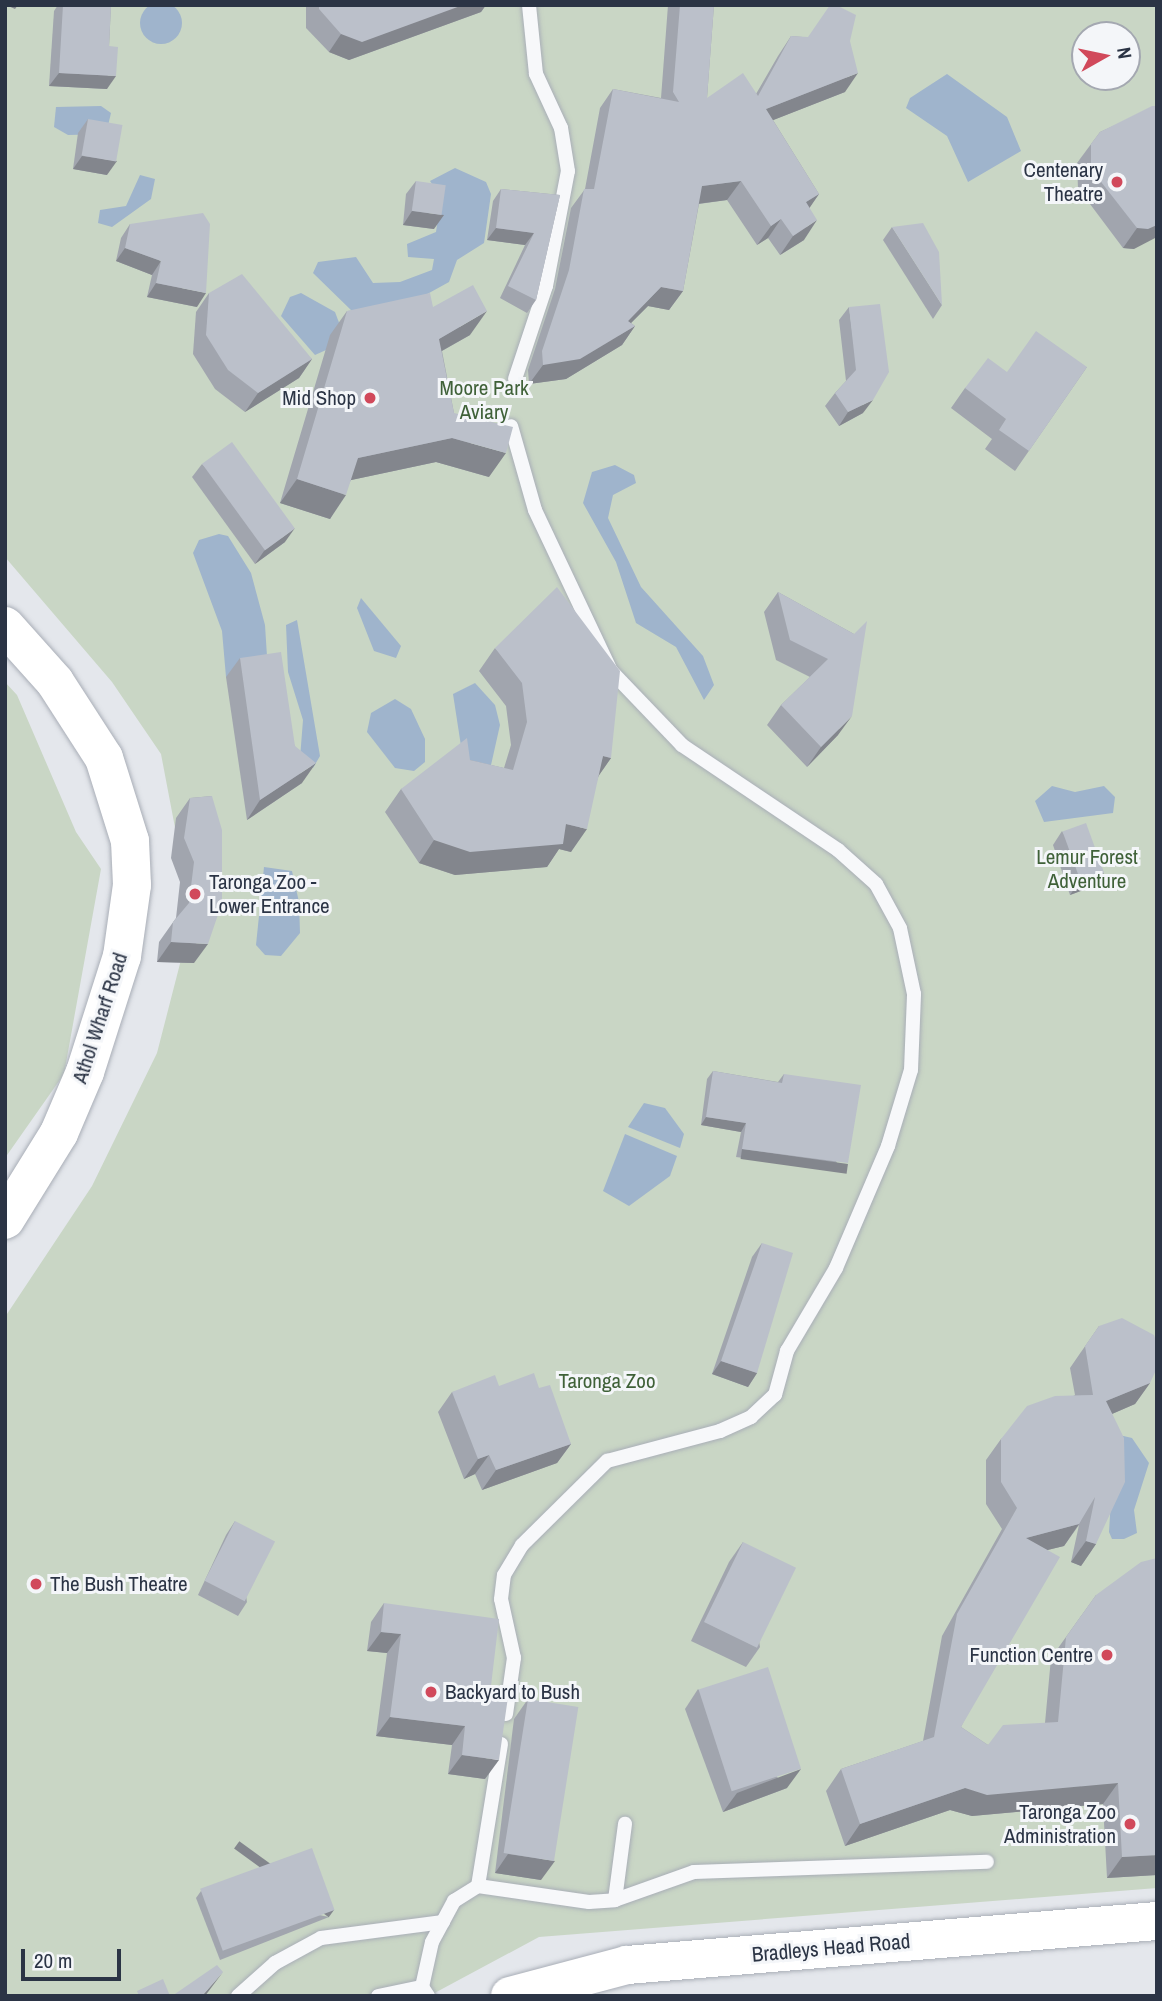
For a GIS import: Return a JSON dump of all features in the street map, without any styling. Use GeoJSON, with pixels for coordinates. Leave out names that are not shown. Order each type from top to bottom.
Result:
{"type":"FeatureCollection","features":[{"type":"Feature","properties":{"kind":"main road","name":"Athol Wharf Road"},"geometry":{"type":"LineString","coordinates":[[5,626],[55,682],[104,758],[130,841],[132,885],[122,956],[85,1072],[59,1133],[5,1220]]}},
{"type":"Feature","properties":{"kind":"main road","name":"Bradleys Head Road"},"geometry":{"type":"LineString","coordinates":[[510,1996],[627,1965],[1157,1921]]}},
{"type":"Feature","properties":{"kind":"lane"},"geometry":{"type":"LineString","coordinates":[[515,379],[545,286],[568,171],[561,128],[536,74],[529,5]]}},
{"type":"Feature","properties":{"kind":"lane"},"geometry":{"type":"LineString","coordinates":[[478,1886],[514,1658],[501,1599],[504,1575],[522,1545],[607,1461],[720,1431],[751,1417],[775,1395],[787,1351],[836,1268],[888,1146],[911,1070],[914,994],[900,928],[876,884],[838,849],[682,746],[611,671],[535,510],[511,426]]}},
{"type":"Feature","properties":{"kind":"lane"},"geometry":{"type":"LineString","coordinates":[[615,1900],[625,1824]]}},
{"type":"Feature","properties":{"kind":"lane"},"geometry":{"type":"LineString","coordinates":[[378,1996],[425,1991],[443,1922],[454,1902],[478,1886],[589,1902],[615,1900],[694,1872],[987,1862]]}},
{"type":"Feature","properties":{"kind":"lane"},"geometry":{"type":"LineString","coordinates":[[237,1996],[275,1963],[321,1938],[443,1922]]}},
{"type":"Feature","properties":{"kind":"green space","name":"Taronga Zoo"},"geometry":{"type":"Polygon","coordinates":[[[5,5],[1157,5],[1157,1888],[539,1937],[429,1996],[5,1996],[5,1317],[92,1186],[157,1053],[192,917],[161,754],[112,682],[5,557],[5,5]]]}},
{"type":"Feature","properties":{"kind":"green space"},"geometry":{"type":"Polygon","coordinates":[[[5,682],[17,695],[76,832],[101,869],[64,1074],[5,1158],[5,682]]]}},
{"type":"Feature","properties":{"kind":"water"},"geometry":{"type":"Polygon","coordinates":[[[161,2],[176,8],[182,23],[176,38],[161,44],[146,38],[140,23],[146,8],[161,2]]]}},
{"type":"Feature","properties":{"kind":"water"},"geometry":{"type":"Polygon","coordinates":[[[947,74],[1007,117],[1021,151],[968,182],[947,136],[906,108],[910,98],[947,74]]]}},
{"type":"Feature","properties":{"kind":"water"},"geometry":{"type":"Polygon","coordinates":[[[101,106],[111,113],[106,134],[68,135],[54,127],[56,107],[101,106]]]}},
{"type":"Feature","properties":{"kind":"water"},"geometry":{"type":"Polygon","coordinates":[[[455,168],[486,182],[491,194],[484,243],[457,260],[449,282],[420,298],[353,312],[313,273],[318,262],[356,257],[373,283],[400,282],[432,270],[434,259],[408,257],[407,244],[436,232],[441,197],[430,181],[455,168]]]}},
{"type":"Feature","properties":{"kind":"water"},"geometry":{"type":"Polygon","coordinates":[[[140,175],[155,179],[151,199],[112,227],[98,223],[100,210],[126,206],[140,175]]]}},
{"type":"Feature","properties":{"kind":"water"},"geometry":{"type":"Polygon","coordinates":[[[301,293],[335,312],[346,341],[315,355],[281,316],[290,297],[301,293]]]}},
{"type":"Feature","properties":{"kind":"water"},"geometry":{"type":"Polygon","coordinates":[[[615,465],[634,475],[636,483],[613,495],[608,518],[641,587],[703,656],[714,685],[704,700],[676,647],[636,623],[616,562],[583,503],[592,472],[615,465]]]}},
{"type":"Feature","properties":{"kind":"water"},"geometry":{"type":"Polygon","coordinates":[[[219,534],[228,536],[251,573],[265,625],[268,672],[226,677],[222,631],[193,553],[199,540],[219,534]]]}},
{"type":"Feature","properties":{"kind":"water"},"geometry":{"type":"Polygon","coordinates":[[[361,598],[401,646],[396,658],[374,651],[357,608],[361,598]]]}},
{"type":"Feature","properties":{"kind":"water"},"geometry":{"type":"Polygon","coordinates":[[[297,620],[320,756],[313,768],[300,758],[303,720],[288,672],[286,625],[297,620]]]}},
{"type":"Feature","properties":{"kind":"water"},"geometry":{"type":"Polygon","coordinates":[[[475,683],[495,705],[500,725],[489,774],[465,772],[453,694],[475,683]]]}},
{"type":"Feature","properties":{"kind":"water"},"geometry":{"type":"Polygon","coordinates":[[[395,699],[411,709],[425,739],[425,762],[414,771],[395,768],[367,732],[371,713],[395,699]]]}},
{"type":"Feature","properties":{"kind":"water"},"geometry":{"type":"Polygon","coordinates":[[[1052,786],[1075,792],[1104,786],[1115,797],[1113,813],[1044,822],[1035,801],[1052,786]]]}},
{"type":"Feature","properties":{"kind":"water"},"geometry":{"type":"Polygon","coordinates":[[[264,867],[292,871],[299,902],[300,933],[281,956],[265,955],[256,945],[264,867]]]}},
{"type":"Feature","properties":{"kind":"water"},"geometry":{"type":"Polygon","coordinates":[[[644,1103],[665,1108],[684,1134],[680,1148],[628,1127],[644,1103]]]}},
{"type":"Feature","properties":{"kind":"water"},"geometry":{"type":"Polygon","coordinates":[[[625,1134],[677,1156],[670,1176],[629,1206],[603,1191],[625,1134]]]}},
{"type":"Feature","properties":{"kind":"water"},"geometry":{"type":"Polygon","coordinates":[[[1115,1434],[1132,1438],[1149,1463],[1134,1510],[1137,1533],[1124,1539],[1112,1539],[1109,1532],[1115,1434]]]}},
{"type":"Feature","properties":{"kind":"building"},"geometry":{"type":"Polygon","coordinates":[[[63,5],[111,5],[109,46],[118,47],[116,76],[59,73],[63,5]]]}},
{"type":"Feature","properties":{"kind":"building"},"geometry":{"type":"Polygon","coordinates":[[[319,5],[463,5],[362,42],[341,34],[319,9],[319,5]]]}},
{"type":"Feature","properties":{"kind":"building"},"geometry":{"type":"Polygon","coordinates":[[[680,5],[714,5],[707,98],[743,73],[758,96],[791,36],[808,37],[830,5],[836,5],[856,15],[850,41],[858,73],[766,109],[819,194],[806,202],[817,220],[793,236],[781,219],[771,226],[741,181],[702,186],[683,291],[661,287],[628,321],[635,326],[580,359],[543,365],[542,351],[569,270],[584,189],[594,189],[613,89],[679,102],[673,92],[680,5]]]}},
{"type":"Feature","properties":{"kind":"building","name":"Centenary Theatre"},"geometry":{"type":"Polygon","coordinates":[[[1157,106],[1157,225],[1148,229],[1137,228],[1091,169],[1091,144],[1100,132],[1157,106]]]}},
{"type":"Feature","properties":{"kind":"building"},"geometry":{"type":"Polygon","coordinates":[[[88,119],[122,125],[116,162],[82,155],[88,119]]]}},
{"type":"Feature","properties":{"kind":"building"},"geometry":{"type":"Polygon","coordinates":[[[416,181],[446,185],[442,215],[412,211],[416,181]]]}},
{"type":"Feature","properties":{"kind":"building"},"geometry":{"type":"Polygon","coordinates":[[[501,189],[560,195],[536,300],[508,286],[534,233],[496,228],[501,189]]]}},
{"type":"Feature","properties":{"kind":"building"},"geometry":{"type":"Polygon","coordinates":[[[203,213],[210,224],[206,293],[156,283],[161,261],[125,248],[130,224],[203,213]]]}},
{"type":"Feature","properties":{"kind":"building"},"geometry":{"type":"Polygon","coordinates":[[[923,223],[939,252],[942,305],[892,227],[923,223]]]}},
{"type":"Feature","properties":{"kind":"building"},"geometry":{"type":"Polygon","coordinates":[[[242,274],[312,359],[258,393],[228,370],[206,335],[209,293],[242,274]]]}},
{"type":"Feature","properties":{"kind":"building","name":"Mid Shop"},"geometry":{"type":"Polygon","coordinates":[[[473,285],[487,311],[439,339],[454,413],[513,427],[506,453],[452,438],[358,458],[346,495],[297,479],[347,311],[430,293],[433,307],[473,285]]]}},
{"type":"Feature","properties":{"kind":"building"},"geometry":{"type":"Polygon","coordinates":[[[880,304],[889,372],[873,400],[848,412],[835,393],[856,370],[849,307],[880,304]]]}},
{"type":"Feature","properties":{"kind":"building"},"geometry":{"type":"Polygon","coordinates":[[[1036,331],[1087,367],[1029,451],[999,430],[1006,419],[965,388],[988,358],[1007,372],[1036,331]]]}},
{"type":"Feature","properties":{"kind":"building"},"geometry":{"type":"Polygon","coordinates":[[[232,442],[295,529],[265,550],[202,464],[232,442]]]}},
{"type":"Feature","properties":{"kind":"building"},"geometry":{"type":"Polygon","coordinates":[[[557,587],[620,671],[611,758],[603,756],[587,829],[566,824],[563,844],[470,852],[434,840],[401,789],[467,738],[470,760],[513,770],[527,722],[522,683],[495,648],[557,587]]]}},
{"type":"Feature","properties":{"kind":"building"},"geometry":{"type":"Polygon","coordinates":[[[778,592],[854,634],[867,621],[852,716],[821,747],[781,705],[828,659],[790,640],[778,592]]]}},
{"type":"Feature","properties":{"kind":"building"},"geometry":{"type":"Polygon","coordinates":[[[281,652],[295,746],[316,763],[260,800],[240,658],[281,652]]]}},
{"type":"Feature","properties":{"kind":"building"},"geometry":{"type":"Polygon","coordinates":[[[212,796],[222,830],[222,903],[208,944],[171,942],[173,922],[189,903],[194,862],[184,838],[190,798],[212,796]]]}},
{"type":"Feature","properties":{"kind":"building"},"geometry":{"type":"Polygon","coordinates":[[[1086,823],[1104,873],[1081,881],[1063,832],[1086,823]]]}},
{"type":"Feature","properties":{"kind":"building"},"geometry":{"type":"Polygon","coordinates":[[[713,1071],[782,1083],[784,1074],[861,1085],[848,1163],[742,1149],[746,1123],[706,1117],[713,1071]]]}},
{"type":"Feature","properties":{"kind":"building"},"geometry":{"type":"Polygon","coordinates":[[[762,1243],[793,1253],[757,1373],[721,1361],[762,1243]]]}},
{"type":"Feature","properties":{"kind":"building"},"geometry":{"type":"Polygon","coordinates":[[[1122,1318],[1154,1335],[1157,1344],[1157,1368],[1150,1383],[1106,1401],[1124,1438],[1125,1482],[1096,1544],[1086,1541],[1095,1497],[1079,1524],[1026,1538],[1060,1557],[961,1727],[988,1745],[1003,1725],[1058,1722],[1066,1637],[1096,1595],[1141,1562],[1157,1558],[1157,1855],[1122,1857],[1118,1783],[987,1795],[965,1788],[860,1824],[841,1769],[934,1737],[957,1614],[1017,1508],[1001,1482],[1001,1439],[1027,1406],[1055,1396],[1093,1395],[1085,1346],[1099,1326],[1122,1318]]]}},
{"type":"Feature","properties":{"kind":"building"},"geometry":{"type":"Polygon","coordinates":[[[534,1373],[539,1388],[550,1385],[571,1444],[496,1470],[489,1455],[478,1459],[452,1392],[495,1375],[499,1386],[534,1373]]]}},
{"type":"Feature","properties":{"kind":"building"},"geometry":{"type":"Polygon","coordinates":[[[235,1521],[275,1541],[245,1601],[205,1581],[235,1521]]]}},
{"type":"Feature","properties":{"kind":"building"},"geometry":{"type":"Polygon","coordinates":[[[743,1542],[796,1568],[757,1648],[704,1622],[743,1542]]]}},
{"type":"Feature","properties":{"kind":"building"},"geometry":{"type":"Polygon","coordinates":[[[384,1603],[499,1619],[490,1694],[508,1697],[499,1760],[462,1755],[465,1726],[390,1717],[401,1634],[381,1632],[384,1603]]]}},
{"type":"Feature","properties":{"kind":"building"},"geometry":{"type":"Polygon","coordinates":[[[768,1667],[801,1769],[732,1791],[699,1690],[768,1667]]]}},
{"type":"Feature","properties":{"kind":"building"},"geometry":{"type":"Polygon","coordinates":[[[528,1699],[578,1707],[554,1861],[504,1853],[528,1699]]]}},
{"type":"Feature","properties":{"kind":"building"},"geometry":{"type":"Polygon","coordinates":[[[312,1848],[335,1910],[223,1951],[200,1889],[312,1848]]]}},
{"type":"Feature","properties":{"kind":"building"},"geometry":{"type":"Polygon","coordinates":[[[217,1965],[223,1972],[202,1996],[172,1996],[217,1965]]]}},
{"type":"Feature","properties":{"kind":"building"},"geometry":{"type":"Polygon","coordinates":[[[163,1979],[170,1996],[139,1996],[137,1991],[163,1979]]]}},
{"type":"Feature","properties":{"kind":"place","name":"Centenary Theatre"},"geometry":{"type":"Point","coordinates":[1117,182]}},
{"type":"Feature","properties":{"kind":"place","name":"Mid Shop"},"geometry":{"type":"Point","coordinates":[370,398]}},
{"type":"Feature","properties":{"kind":"place","name":"Taronga Zoo - Lower Entrance"},"geometry":{"type":"Point","coordinates":[195,894]}},
{"type":"Feature","properties":{"kind":"place","name":"The Bush Theatre"},"geometry":{"type":"Point","coordinates":[36,1584]}},
{"type":"Feature","properties":{"kind":"place","name":"Function Centre"},"geometry":{"type":"Point","coordinates":[1107,1655]}},
{"type":"Feature","properties":{"kind":"place","name":"Backyard to Bush"},"geometry":{"type":"Point","coordinates":[431,1692]}},
{"type":"Feature","properties":{"kind":"place","name":"Taronga Zoo Administration"},"geometry":{"type":"Point","coordinates":[1130,1824]}},
{"type":"Feature","properties":{"kind":"park label","name":"Moore Park Aviary"},"geometry":{"type":"Point","coordinates":[484,400]}},
{"type":"Feature","properties":{"kind":"park label","name":"Lemur Forest Adventure"},"geometry":{"type":"Point","coordinates":[1087,869]}}]}
